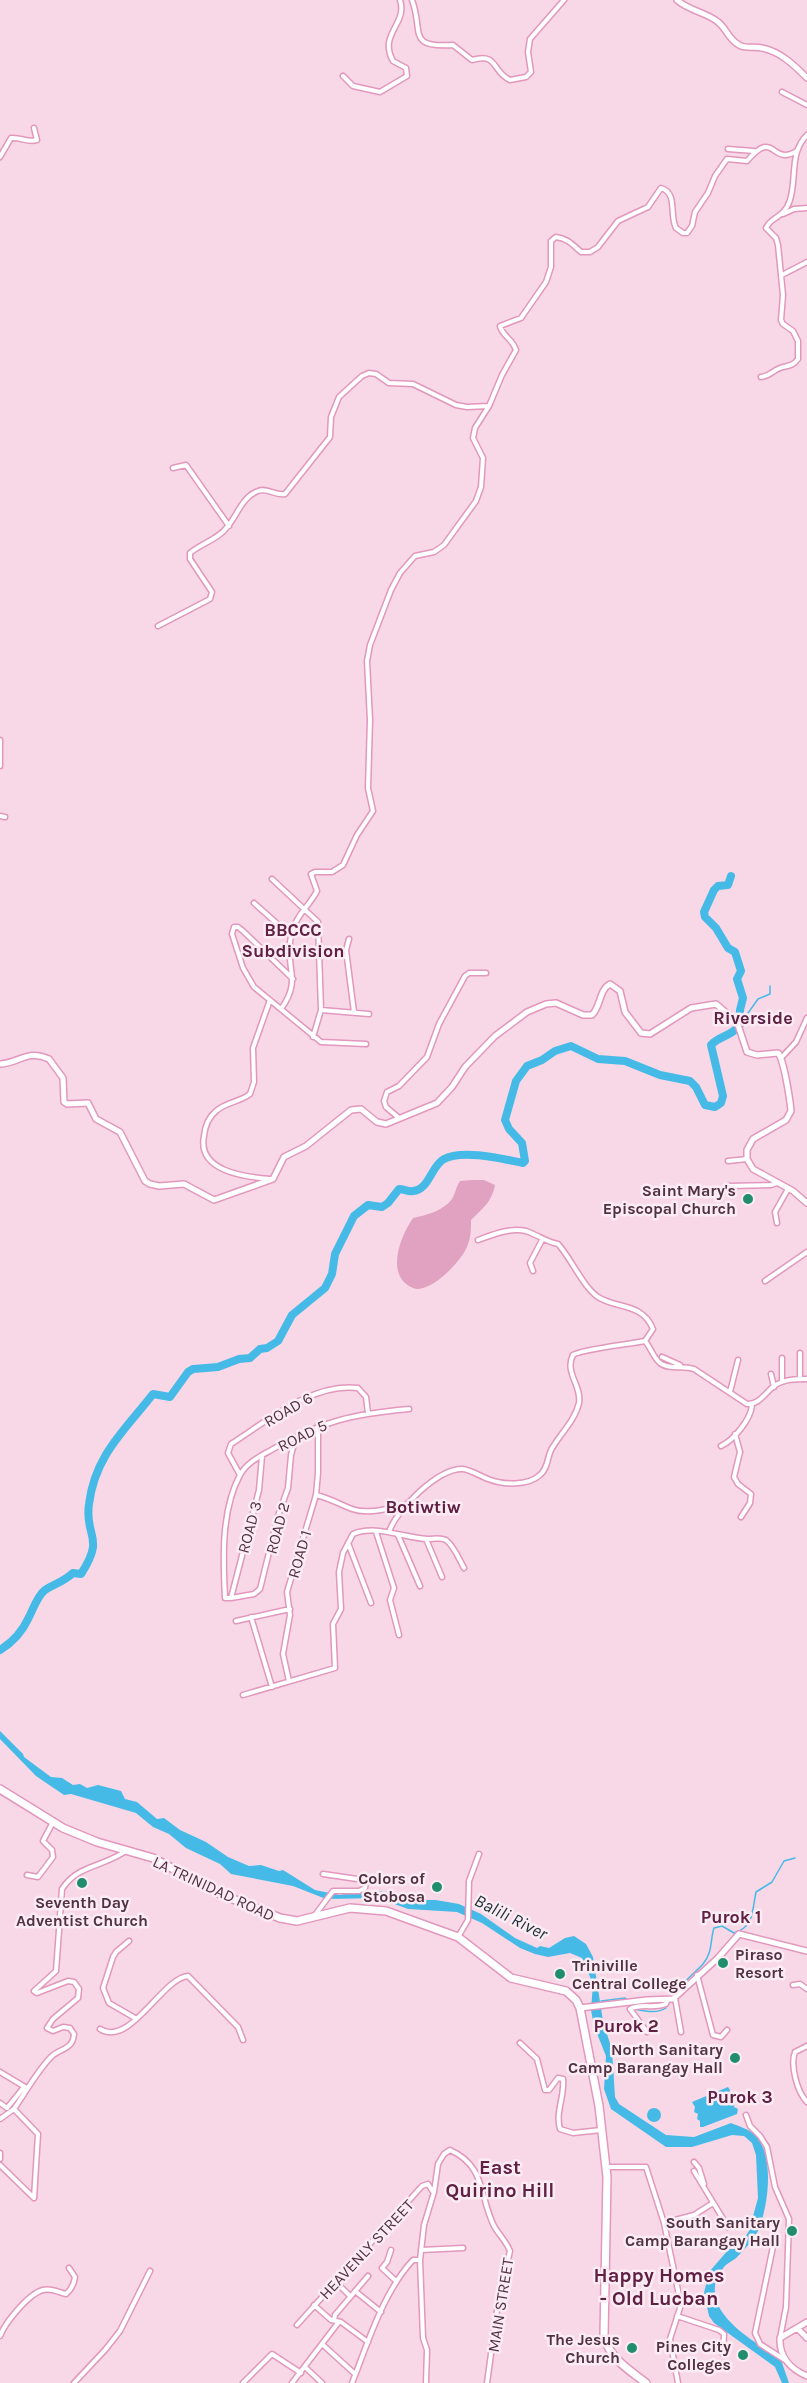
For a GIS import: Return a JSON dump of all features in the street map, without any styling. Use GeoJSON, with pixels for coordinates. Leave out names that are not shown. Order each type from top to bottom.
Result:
{"type":"FeatureCollection","features":[{"type":"Feature","properties":{"kind":"highway","name":"LA TRINIDAD ROAD"},"geometry":{"type":"LineString","coordinates":[[0,1789],[53,1822],[97,1842],[153,1858],[218,1893],[280,1918],[297,1921],[350,1908],[373,1909],[438,1928],[458,1937],[511,1978],[566,1991],[576,2000],[580,2008]]}},
{"type":"Feature","properties":{"kind":"highway"},"geometry":{"type":"LineString","coordinates":[[580,2008],[602,2130],[606,2167],[608,2197],[604,2336],[616,2359],[646,2383]]}},
{"type":"Feature","properties":{"kind":"main road"},"geometry":{"type":"LineString","coordinates":[[677,0],[690,9],[717,21],[728,37],[741,47],[767,49],[788,60],[807,78]]}},
{"type":"Feature","properties":{"kind":"main road"},"geometry":{"type":"LineString","coordinates":[[0,1064],[31,1054],[53,1062],[63,1078],[64,1102],[67,1104],[88,1102],[96,1119],[120,1132],[145,1181],[159,1186],[184,1184],[214,1200],[273,1179],[284,1156],[306,1146],[351,1110],[361,1109],[380,1124],[386,1124],[437,1103],[452,1087],[465,1067],[495,1036],[527,1012],[546,1004],[556,1003],[583,1015],[592,1015],[598,1007],[603,989],[610,984],[620,991],[625,1012],[641,1034],[650,1034],[676,1016],[705,1004],[716,1004],[737,1022],[747,1052],[757,1055],[775,1052],[782,1057],[792,1111],[786,1120],[753,1139],[747,1150],[747,1159],[753,1168],[779,1182],[807,1203]]}},
{"type":"Feature","properties":{"kind":"main road"},"geometry":{"type":"LineString","coordinates":[[580,2008],[642,2001],[667,2001],[675,1998],[697,1975],[718,1958],[739,1934],[807,1951]]}},
{"type":"Feature","properties":{"kind":"main road"},"geometry":{"type":"LineString","coordinates":[[807,2322],[780,2338],[780,2350],[796,2370],[807,2376]]}},
{"type":"Feature","properties":{"kind":"main road"},"geometry":{"type":"LineString","coordinates":[[796,2328],[807,2338]]}},
{"type":"Feature","properties":{"kind":"street"},"geometry":{"type":"LineString","coordinates":[[343,76],[353,86],[375,92],[384,90],[406,76],[406,68],[393,61],[388,46],[392,30],[401,14],[400,0]]}},
{"type":"Feature","properties":{"kind":"street"},"geometry":{"type":"LineString","coordinates":[[412,0],[418,33],[424,42],[437,46],[453,45],[472,60],[488,58],[502,75],[510,80],[526,77],[531,72],[528,52],[530,39],[564,0]]}},
{"type":"Feature","properties":{"kind":"street"},"geometry":{"type":"LineString","coordinates":[[782,92],[807,105]]}},
{"type":"Feature","properties":{"kind":"street"},"geometry":{"type":"LineString","coordinates":[[0,157],[11,138],[37,140],[34,128]]}},
{"type":"Feature","properties":{"kind":"street"},"geometry":{"type":"LineString","coordinates":[[783,214],[790,201],[797,151],[807,135]]}},
{"type":"Feature","properties":{"kind":"street"},"geometry":{"type":"LineString","coordinates":[[281,1009],[290,995],[293,979],[289,952],[291,936],[304,907],[317,891],[312,873],[332,872],[343,865],[357,835],[372,816],[368,782],[370,645],[400,573],[415,556],[434,552],[444,545],[476,501],[481,487],[483,458],[473,438],[474,433],[478,420],[489,406],[516,350],[500,326],[521,318],[546,282],[552,267],[551,241],[556,237],[562,237],[581,252],[590,252],[605,240],[618,221],[648,207],[661,188],[668,190],[671,196],[676,228],[687,233],[692,226],[695,212],[727,159],[747,161],[758,148],[767,146],[780,155],[791,155],[797,151]]}},
{"type":"Feature","properties":{"kind":"street"},"geometry":{"type":"LineString","coordinates":[[728,149],[755,151]]}},
{"type":"Feature","properties":{"kind":"street"},"geometry":{"type":"LineString","coordinates":[[761,377],[768,376],[777,369],[792,366],[798,359],[798,341],[793,331],[781,320],[778,245],[776,238],[766,228],[767,223],[794,209],[807,208]]}},
{"type":"Feature","properties":{"kind":"street"},"geometry":{"type":"LineString","coordinates":[[781,275],[807,262]]}},
{"type":"Feature","properties":{"kind":"street"},"geometry":{"type":"LineString","coordinates":[[158,626],[210,599],[213,595],[208,583],[189,556],[229,526],[239,508],[256,492],[262,490],[280,495],[285,494],[330,437],[331,417],[339,397],[362,376],[369,373],[376,374],[389,383],[413,384],[467,408],[489,406]]}},
{"type":"Feature","properties":{"kind":"street"},"geometry":{"type":"LineString","coordinates":[[173,468],[186,465],[229,526]]}},
{"type":"Feature","properties":{"kind":"street"},"geometry":{"type":"LineString","coordinates":[[0,740],[0,766]]}},
{"type":"Feature","properties":{"kind":"street"},"geometry":{"type":"LineString","coordinates":[[272,879],[318,922],[321,1011],[313,1037]]}},
{"type":"Feature","properties":{"kind":"street"},"geometry":{"type":"LineString","coordinates":[[254,903],[291,936]]}},
{"type":"Feature","properties":{"kind":"street"},"geometry":{"type":"LineString","coordinates":[[293,979],[243,931],[234,927],[232,934],[246,974],[254,987],[313,1037],[327,1043],[366,1044]]}},
{"type":"Feature","properties":{"kind":"street"},"geometry":{"type":"LineString","coordinates":[[349,939],[346,950],[354,1012]]}},
{"type":"Feature","properties":{"kind":"street"},"geometry":{"type":"LineString","coordinates":[[399,1118],[386,1107],[387,1092],[399,1086],[427,1057],[439,1024],[465,976],[486,973]]}},
{"type":"Feature","properties":{"kind":"street"},"geometry":{"type":"LineString","coordinates":[[270,1000],[253,1048],[254,1082],[250,1094],[218,1109],[205,1129],[203,1149],[213,1163],[224,1170],[255,1178],[273,1179]]}},
{"type":"Feature","properties":{"kind":"street"},"geometry":{"type":"LineString","coordinates":[[321,1011],[369,1014]]}},
{"type":"Feature","properties":{"kind":"street"},"geometry":{"type":"LineString","coordinates":[[782,1057],[793,1046],[807,1018]]}},
{"type":"Feature","properties":{"kind":"street"},"geometry":{"type":"LineString","coordinates":[[728,1161],[747,1159]]}},
{"type":"Feature","properties":{"kind":"street"},"geometry":{"type":"LineString","coordinates":[[728,1186],[771,1185],[779,1182]]}},
{"type":"Feature","properties":{"kind":"street"},"geometry":{"type":"LineString","coordinates":[[777,1223],[775,1212],[788,1188]]}},
{"type":"Feature","properties":{"kind":"street"},"geometry":{"type":"LineString","coordinates":[[389,1532],[392,1523],[406,1505],[431,1483],[457,1470],[465,1469],[501,1483],[526,1483],[539,1476],[546,1468],[550,1454],[579,1403],[578,1390],[570,1370],[573,1355],[584,1350],[612,1348],[645,1341],[653,1329],[650,1323],[628,1306],[597,1297],[558,1244],[542,1240],[523,1230],[501,1232],[478,1240]]}},
{"type":"Feature","properties":{"kind":"street"},"geometry":{"type":"LineString","coordinates":[[533,1271],[530,1263],[542,1240]]}},
{"type":"Feature","properties":{"kind":"street"},"geometry":{"type":"LineString","coordinates":[[765,1281],[807,1252]]}},
{"type":"Feature","properties":{"kind":"street"},"geometry":{"type":"LineString","coordinates":[[645,1341],[661,1364],[681,1366]]}},
{"type":"Feature","properties":{"kind":"street"},"geometry":{"type":"LineString","coordinates":[[800,1353],[800,1379]]}},
{"type":"Feature","properties":{"kind":"street"},"geometry":{"type":"LineString","coordinates":[[662,1357],[694,1369],[752,1405]]}},
{"type":"Feature","properties":{"kind":"street"},"geometry":{"type":"LineString","coordinates":[[782,1358],[782,1382]]}},
{"type":"Feature","properties":{"kind":"street"},"geometry":{"type":"LineString","coordinates":[[730,1392],[738,1360]]}},
{"type":"Feature","properties":{"kind":"street"},"geometry":{"type":"LineString","coordinates":[[771,1374],[774,1386]]}},
{"type":"Feature","properties":{"kind":"street"},"geometry":{"type":"LineString","coordinates":[[721,1446],[735,1434],[748,1417],[752,1405],[774,1386],[782,1382],[807,1379]]}},
{"type":"Feature","properties":{"kind":"street","name":"ROAD 6"},"geometry":{"type":"LineString","coordinates":[[240,1475],[228,1453],[231,1444],[313,1394],[350,1387],[357,1388],[366,1397],[368,1413]]}},
{"type":"Feature","properties":{"kind":"street","name":"ROAD 5"},"geometry":{"type":"LineString","coordinates":[[240,1475],[251,1462],[318,1425],[368,1413],[409,1409]]}},
{"type":"Feature","properties":{"kind":"street","name":"ROAD 1"},"geometry":{"type":"LineString","coordinates":[[289,1681],[283,1646],[290,1609],[287,1592],[315,1495],[318,1473],[318,1425]]}},
{"type":"Feature","properties":{"kind":"street"},"geometry":{"type":"LineString","coordinates":[[735,1434],[740,1452],[734,1477],[738,1485],[751,1494],[752,1498],[741,1517]]}},
{"type":"Feature","properties":{"kind":"street","name":"ROAD 2"},"geometry":{"type":"LineString","coordinates":[[231,1598],[254,1594],[260,1589],[278,1516],[288,1488],[291,1455],[297,1436]]}},
{"type":"Feature","properties":{"kind":"street","name":"ROAD 3"},"geometry":{"type":"LineString","coordinates":[[231,1598],[259,1490],[262,1456]]}},
{"type":"Feature","properties":{"kind":"street"},"geometry":{"type":"LineString","coordinates":[[231,1598],[225,1598],[226,1528],[240,1475]]}},
{"type":"Feature","properties":{"kind":"street"},"geometry":{"type":"LineString","coordinates":[[315,1495],[356,1510],[373,1511],[406,1505]]}},
{"type":"Feature","properties":{"kind":"street"},"geometry":{"type":"LineString","coordinates":[[243,1695],[335,1668],[333,1624],[341,1609],[339,1572],[347,1543],[358,1532],[389,1532],[446,1540],[464,1568]]}},
{"type":"Feature","properties":{"kind":"street"},"geometry":{"type":"LineString","coordinates":[[376,1532],[394,1588],[390,1600],[399,1635]]}},
{"type":"Feature","properties":{"kind":"street"},"geometry":{"type":"LineString","coordinates":[[398,1534],[420,1586]]}},
{"type":"Feature","properties":{"kind":"street"},"geometry":{"type":"LineString","coordinates":[[426,1539],[442,1577]]}},
{"type":"Feature","properties":{"kind":"street"},"geometry":{"type":"LineString","coordinates":[[347,1543],[371,1603]]}},
{"type":"Feature","properties":{"kind":"street"},"geometry":{"type":"LineString","coordinates":[[236,1621],[290,1609]]}},
{"type":"Feature","properties":{"kind":"street"},"geometry":{"type":"LineString","coordinates":[[251,1617],[272,1687]]}},
{"type":"Feature","properties":{"kind":"street"},"geometry":{"type":"LineString","coordinates":[[27,1875],[38,1877],[53,1857],[52,1850],[43,1841],[53,1822]]}},
{"type":"Feature","properties":{"kind":"street"},"geometry":{"type":"LineString","coordinates":[[0,2119],[14,2109],[52,2055],[66,2049],[74,2038],[72,2030],[67,2027],[52,2031],[47,2028],[53,2019],[78,1998],[79,1989],[74,1982],[68,1981],[36,1993],[33,1991],[56,1971],[62,1889],[74,1874],[119,1857],[128,1850]]}},
{"type":"Feature","properties":{"kind":"street"},"geometry":{"type":"LineString","coordinates":[[458,1937],[468,1920],[468,1881],[479,1854]]}},
{"type":"Feature","properties":{"kind":"street"},"geometry":{"type":"LineString","coordinates":[[315,1916],[316,1911],[335,1890],[365,1888],[366,1882],[359,1878],[324,1874]]}},
{"type":"Feature","properties":{"kind":"street"},"geometry":{"type":"LineString","coordinates":[[129,1941],[116,1952],[107,1972],[104,1988],[109,2003],[135,2018]]}},
{"type":"Feature","properties":{"kind":"street"},"geometry":{"type":"LineString","coordinates":[[697,1975],[713,2035],[721,2037],[728,2030]]}},
{"type":"Feature","properties":{"kind":"street"},"geometry":{"type":"LineString","coordinates":[[100,2029],[112,2034],[142,2014],[172,1984],[183,1976],[188,1976],[238,2027],[243,2040]]}},
{"type":"Feature","properties":{"kind":"street"},"geometry":{"type":"LineString","coordinates":[[793,1985],[800,1984],[807,1989]]}},
{"type":"Feature","properties":{"kind":"street"},"geometry":{"type":"LineString","coordinates":[[675,1998],[681,2032]]}},
{"type":"Feature","properties":{"kind":"street"},"geometry":{"type":"LineString","coordinates":[[647,2032],[630,2009],[636,2006],[658,2007],[666,2004],[667,2001]]}},
{"type":"Feature","properties":{"kind":"street"},"geometry":{"type":"LineString","coordinates":[[520,2043],[537,2059],[545,2090],[549,2090],[558,2078],[563,2079],[558,2121],[560,2128],[573,2133],[602,2130]]}},
{"type":"Feature","properties":{"kind":"street"},"geometry":{"type":"LineString","coordinates":[[807,2046],[795,2052],[792,2060],[801,2095],[807,2102]]}},
{"type":"Feature","properties":{"kind":"street"},"geometry":{"type":"LineString","coordinates":[[0,2072],[24,2087],[30,2086]]}},
{"type":"Feature","properties":{"kind":"street"},"geometry":{"type":"LineString","coordinates":[[0,2103],[7,2108],[24,2087]]}},
{"type":"Feature","properties":{"kind":"street"},"geometry":{"type":"LineString","coordinates":[[0,2165],[34,2198],[38,2134],[14,2109]]}},
{"type":"Feature","properties":{"kind":"street"},"geometry":{"type":"LineString","coordinates":[[746,2115],[750,2126],[767,2147],[775,2187],[789,2218],[786,2307],[780,2338]]}},
{"type":"Feature","properties":{"kind":"street","name":"MAIN STREET"},"geometry":{"type":"LineString","coordinates":[[434,2192],[438,2164],[447,2151],[452,2151],[466,2160],[479,2177],[495,2228],[510,2251],[498,2303],[487,2383]]}},
{"type":"Feature","properties":{"kind":"street"},"geometry":{"type":"LineString","coordinates":[[0,2153],[0,2159]]}},
{"type":"Feature","properties":{"kind":"street"},"geometry":{"type":"LineString","coordinates":[[694,2162],[702,2176],[704,2187]]}},
{"type":"Feature","properties":{"kind":"street"},"geometry":{"type":"LineString","coordinates":[[606,2167],[646,2167],[664,2223],[679,2295],[680,2308],[670,2339],[678,2383]]}},
{"type":"Feature","properties":{"kind":"street"},"geometry":{"type":"LineString","coordinates":[[694,2171],[728,2227]]}},
{"type":"Feature","properties":{"kind":"street","name":"HEAVENLY STREET"},"geometry":{"type":"LineString","coordinates":[[297,2325],[422,2186],[428,2184],[434,2192]]}},
{"type":"Feature","properties":{"kind":"street"},"geometry":{"type":"LineString","coordinates":[[426,2383],[427,2350],[423,2338],[420,2260],[424,2225],[434,2192]]}},
{"type":"Feature","properties":{"kind":"street"},"geometry":{"type":"LineString","coordinates":[[664,2223],[694,2215],[713,2203]]}},
{"type":"Feature","properties":{"kind":"street"},"geometry":{"type":"LineString","coordinates":[[774,2242],[755,2333],[762,2346],[786,2360]]}},
{"type":"Feature","properties":{"kind":"street"},"geometry":{"type":"LineString","coordinates":[[421,2250],[463,2248]]}},
{"type":"Feature","properties":{"kind":"street"},"geometry":{"type":"LineString","coordinates":[[391,2250],[382,2268],[396,2281]]}},
{"type":"Feature","properties":{"kind":"street"},"geometry":{"type":"LineString","coordinates":[[409,2256],[412,2260]]}},
{"type":"Feature","properties":{"kind":"street"},"geometry":{"type":"LineString","coordinates":[[412,2260],[420,2260]]}},
{"type":"Feature","properties":{"kind":"street"},"geometry":{"type":"LineString","coordinates":[[352,2383],[396,2281],[412,2260]]}},
{"type":"Feature","properties":{"kind":"street"},"geometry":{"type":"LineString","coordinates":[[0,2336],[6,2324],[37,2292],[54,2290],[64,2294],[69,2291],[74,2285],[75,2277],[69,2268]]}},
{"type":"Feature","properties":{"kind":"street"},"geometry":{"type":"LineString","coordinates":[[74,2383],[120,2331],[150,2271]]}},
{"type":"Feature","properties":{"kind":"street"},"geometry":{"type":"LineString","coordinates":[[292,2383],[306,2368],[322,2344],[336,2321],[335,2315],[368,2276]]}},
{"type":"Feature","properties":{"kind":"street"},"geometry":{"type":"LineString","coordinates":[[337,2283],[350,2296]]}},
{"type":"Feature","properties":{"kind":"street"},"geometry":{"type":"LineString","coordinates":[[355,2291],[381,2312]]}},
{"type":"Feature","properties":{"kind":"street"},"geometry":{"type":"LineString","coordinates":[[314,2305],[368,2342]]}},
{"type":"Feature","properties":{"kind":"street"},"geometry":{"type":"LineString","coordinates":[[677,2316],[719,2330],[724,2334],[723,2354]]}},
{"type":"Feature","properties":{"kind":"street"},"geometry":{"type":"LineString","coordinates":[[322,2344],[355,2374]]}},
{"type":"Feature","properties":{"kind":"street"},"geometry":{"type":"LineString","coordinates":[[243,2383],[272,2354],[301,2373]]}},
{"type":"Feature","properties":{"kind":"street"},"geometry":{"type":"LineString","coordinates":[[306,2368],[322,2383]]}},
{"type":"Feature","properties":{"kind":"shaded area"},"geometry":{"type":"Polygon","coordinates":[[[484,1180],[495,1185],[489,1201],[471,1220],[470,1238],[465,1250],[453,1266],[437,1281],[420,1289],[413,1288],[404,1282],[397,1265],[400,1244],[408,1225],[413,1218],[444,1207],[453,1197],[460,1181],[484,1180]]]}},
{"type":"Feature","properties":{"kind":"water"},"geometry":{"type":"Polygon","coordinates":[[[0,1731],[24,1757],[51,1777],[62,1778],[73,1785],[80,1784],[87,1788],[98,1785],[121,1791],[125,1799],[137,1802],[157,1819],[164,1818],[180,1830],[206,1842],[228,1857],[249,1866],[261,1865],[279,1871],[283,1870],[315,1890],[340,1895],[361,1891],[391,1892],[411,1900],[436,1900],[459,1904],[481,1914],[515,1938],[537,1948],[540,1946],[549,1948],[565,1938],[574,1936],[586,1944],[593,1957],[603,2021],[612,2050],[615,2097],[619,2104],[666,2135],[694,2137],[731,2123],[753,2133],[762,2144],[768,2170],[764,2213],[756,2235],[736,2258],[724,2267],[716,2281],[715,2295],[729,2321],[755,2342],[780,2357],[789,2383],[782,2383],[775,2367],[714,2323],[709,2316],[704,2293],[709,2272],[729,2249],[737,2249],[749,2231],[758,2198],[756,2155],[752,2143],[744,2136],[732,2135],[692,2147],[666,2147],[611,2109],[604,2089],[606,2056],[594,2026],[591,2010],[593,1984],[582,1958],[570,1953],[548,1957],[535,1954],[520,1948],[482,1923],[457,1912],[408,1909],[378,1898],[326,1899],[293,1886],[231,1874],[220,1864],[186,1848],[169,1834],[153,1827],[136,1813],[71,1794],[64,1795],[36,1776],[0,1739],[0,1731]]]}},
{"type":"Feature","properties":{"kind":"water"},"geometry":{"type":"Polygon","coordinates":[[[728,2087],[732,2100],[735,2102],[734,2107],[738,2109],[737,2114],[700,2127],[698,2114],[694,2112],[695,2107],[692,2102],[728,2087]]]}},
{"type":"Feature","properties":{"kind":"water"},"geometry":{"type":"Polygon","coordinates":[[[651,2108],[657,2108],[661,2115],[657,2122],[651,2122],[647,2118],[647,2112],[651,2108]]]}},
{"type":"Feature","properties":{"kind":"waterway"},"geometry":{"type":"LineString","coordinates":[[0,1650],[13,1640],[26,1624],[42,1593],[73,1573],[81,1574],[92,1552],[93,1544],[88,1515],[92,1487],[98,1471],[113,1444],[153,1394],[170,1397],[188,1372],[193,1369],[218,1367],[239,1359],[250,1358],[260,1349],[267,1348],[278,1341],[292,1315],[325,1288],[332,1274],[335,1254],[354,1216],[368,1205],[382,1207],[399,1189],[418,1190],[423,1187],[440,1162],[452,1156],[472,1155],[523,1163],[525,1161],[522,1143],[509,1129],[505,1120],[516,1081],[527,1066],[555,1051],[571,1046],[598,1059],[625,1061],[660,1075],[690,1081],[696,1087],[705,1105],[715,1107],[721,1103],[723,1096],[711,1045],[740,1025],[743,998],[737,979],[741,971],[735,952],[728,948],[716,928],[705,917],[704,912],[714,890],[718,886],[728,885],[731,876]]}},
{"type":"Feature","properties":{"kind":"waterway"},"geometry":{"type":"LineString","coordinates":[[741,1023],[758,999],[770,994],[770,986]]}},
{"type":"Feature","properties":{"kind":"waterway"},"geometry":{"type":"LineString","coordinates":[[677,1992],[706,1960],[714,1928],[722,1926],[734,1933],[745,1927],[751,1917],[756,1892],[772,1882],[784,1861],[795,1858]]}},
{"type":"Feature","properties":{"kind":"waterway"},"geometry":{"type":"LineString","coordinates":[[601,2001],[625,1998],[628,2001]]}},
{"type":"Feature","properties":{"kind":"waterway"},"geometry":{"type":"LineString","coordinates":[[635,2009],[655,2011],[666,2008]]}},
{"type":"Feature","properties":{"kind":"place","name":"Saint Mary's Episcopal Church"},"geometry":{"type":"Point","coordinates":[748,1199]}},
{"type":"Feature","properties":{"kind":"place","name":"Seventh Day Adventist Church"},"geometry":{"type":"Point","coordinates":[82,1883]}},
{"type":"Feature","properties":{"kind":"place","name":"Colors of Stobosa"},"geometry":{"type":"Point","coordinates":[437,1887]}},
{"type":"Feature","properties":{"kind":"place","name":"Piraso Resort"},"geometry":{"type":"Point","coordinates":[723,1963]}},
{"type":"Feature","properties":{"kind":"place","name":"Triniville Central College"},"geometry":{"type":"Point","coordinates":[560,1974]}},
{"type":"Feature","properties":{"kind":"place","name":"North Sanitary Camp Barangay Hall"},"geometry":{"type":"Point","coordinates":[735,2058]}},
{"type":"Feature","properties":{"kind":"place","name":"South Sanitary Camp Barangay Hall"},"geometry":{"type":"Point","coordinates":[792,2231]}},
{"type":"Feature","properties":{"kind":"place","name":"The Jesus Church"},"geometry":{"type":"Point","coordinates":[632,2348]}},
{"type":"Feature","properties":{"kind":"place","name":"Pines City Colleges"},"geometry":{"type":"Point","coordinates":[743,2355]}},
{"type":"Feature","properties":{"kind":"district","name":"BBCCC Subdivision"},"geometry":{"type":"Point","coordinates":[293,940]}},
{"type":"Feature","properties":{"kind":"district","name":"Riverside"},"geometry":{"type":"Point","coordinates":[753,1018]}},
{"type":"Feature","properties":{"kind":"district","name":"Botiwtiw"},"geometry":{"type":"Point","coordinates":[423,1507]}},
{"type":"Feature","properties":{"kind":"district","name":"Purok 1"},"geometry":{"type":"Point","coordinates":[731,1917]}},
{"type":"Feature","properties":{"kind":"district","name":"Purok 2"},"geometry":{"type":"Point","coordinates":[626,2026]}},
{"type":"Feature","properties":{"kind":"district","name":"Purok 3"},"geometry":{"type":"Point","coordinates":[740,2097]}},
{"type":"Feature","properties":{"kind":"district","name":"East Quirino Hill"},"geometry":{"type":"Point","coordinates":[500,2178]}},
{"type":"Feature","properties":{"kind":"district","name":"Happy Homes - Old Lucban"},"geometry":{"type":"Point","coordinates":[659,2286]}},
{"type":"Feature","properties":{"kind":"water label","name":"Balili River"},"geometry":{"type":"Point","coordinates":[511,1917]}}]}
